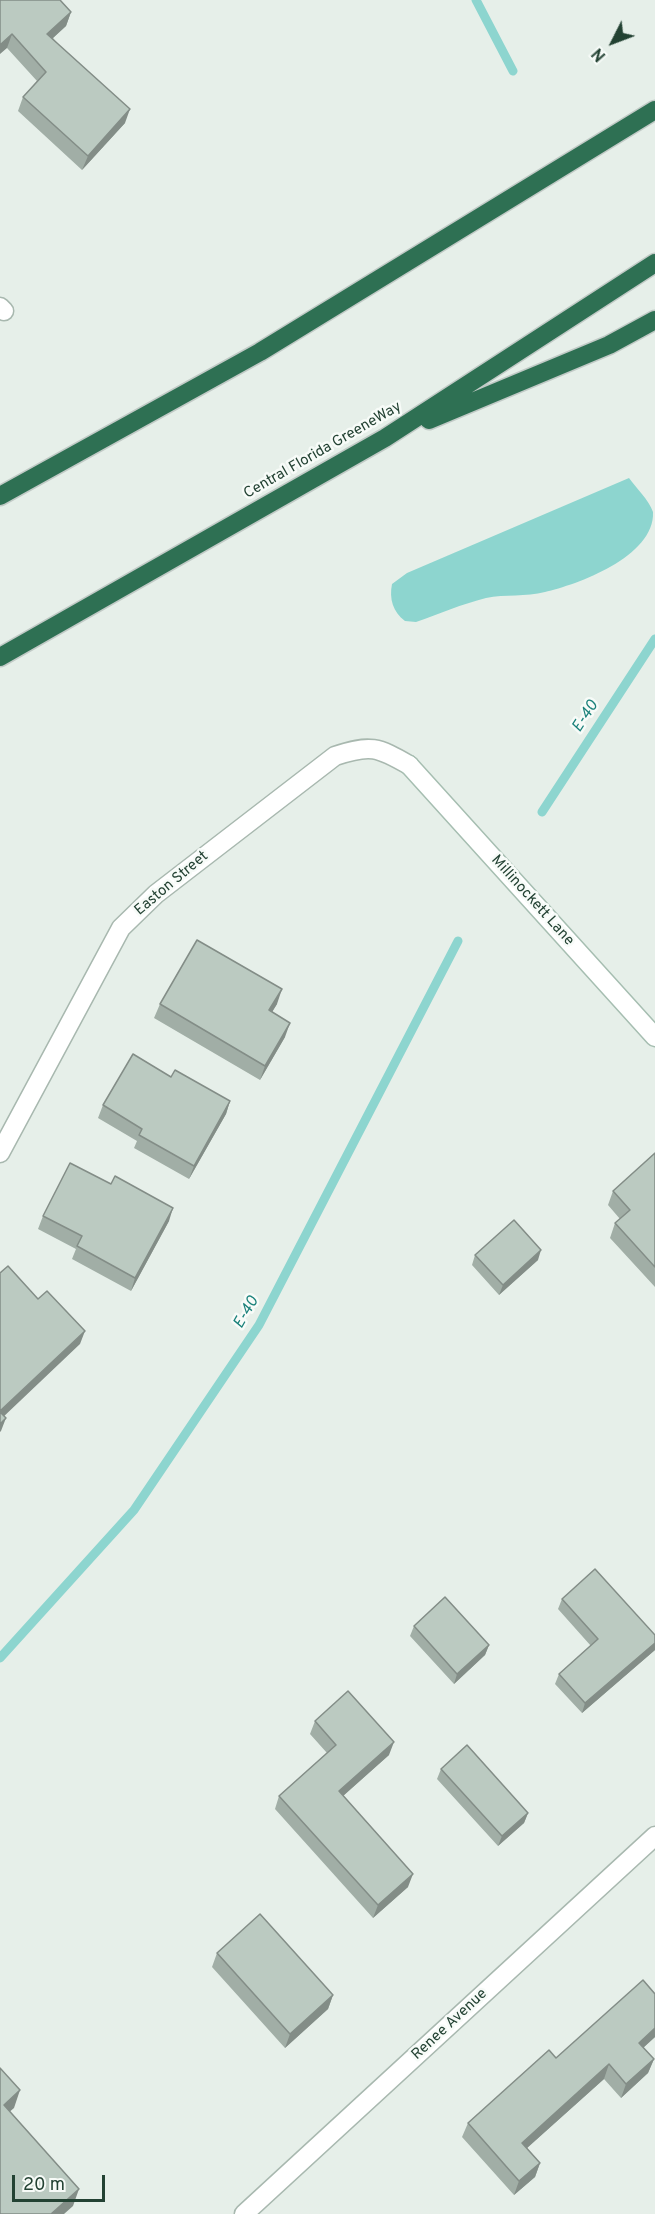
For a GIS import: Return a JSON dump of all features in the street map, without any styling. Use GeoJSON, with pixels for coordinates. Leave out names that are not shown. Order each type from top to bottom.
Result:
{"type":"FeatureCollection","features":[{"type":"Feature","properties":{"kind":"highway"},"geometry":{"type":"LineString","coordinates":[[0,496],[260,352],[655,110]]}},
{"type":"Feature","properties":{"kind":"highway","name":"Central Florida GreeneWay"},"geometry":{"type":"LineString","coordinates":[[0,657],[385,438],[655,263]]}},
{"type":"Feature","properties":{"kind":"highway"},"geometry":{"type":"LineString","coordinates":[[385,438],[609,345],[655,320]]}},
{"type":"Feature","properties":{"kind":"street","name":"Easton Street"},"geometry":{"type":"LineString","coordinates":[[0,1153],[121,928],[156,894],[335,756],[360,747],[382,749],[409,765]]}},
{"type":"Feature","properties":{"kind":"street","name":"Millinockett Lane"},"geometry":{"type":"LineString","coordinates":[[409,765],[655,1037]]}},
{"type":"Feature","properties":{"kind":"street","name":"Renee Avenue"},"geometry":{"type":"LineString","coordinates":[[244,2214],[655,1836]]}},
{"type":"Feature","properties":{"kind":"water"},"geometry":{"type":"Polygon","coordinates":[[[629,478],[653,512],[650,528],[641,542],[628,555],[611,566],[559,588],[538,594],[486,598],[416,622],[405,621],[395,609],[391,595],[392,584],[407,573],[629,478]]]}},
{"type":"Feature","properties":{"kind":"building"},"geometry":{"type":"Polygon","coordinates":[[[0,0],[60,0],[71,12],[47,34],[130,109],[88,156],[23,97],[46,72],[12,34],[0,45],[0,0]]]}},
{"type":"Feature","properties":{"kind":"building"},"geometry":{"type":"Polygon","coordinates":[[[197,940],[282,989],[269,1010],[290,1023],[265,1066],[160,1004],[197,940]]]}},
{"type":"Feature","properties":{"kind":"building"},"geometry":{"type":"Polygon","coordinates":[[[133,1054],[171,1077],[175,1070],[230,1101],[194,1166],[139,1135],[142,1129],[103,1105],[133,1054]]]}},
{"type":"Feature","properties":{"kind":"building"},"geometry":{"type":"Polygon","coordinates":[[[655,1153],[655,1267],[615,1223],[630,1210],[613,1191],[655,1153]]]}},
{"type":"Feature","properties":{"kind":"building"},"geometry":{"type":"Polygon","coordinates":[[[70,1163],[111,1184],[115,1176],[173,1208],[135,1278],[77,1246],[82,1236],[43,1216],[70,1163]]]}},
{"type":"Feature","properties":{"kind":"building"},"geometry":{"type":"Polygon","coordinates":[[[514,1220],[541,1250],[503,1285],[475,1255],[514,1220]]]}},
{"type":"Feature","properties":{"kind":"building"},"geometry":{"type":"Polygon","coordinates":[[[8,1266],[38,1299],[47,1291],[85,1331],[0,1411],[0,1273],[8,1266]]]}},
{"type":"Feature","properties":{"kind":"building"},"geometry":{"type":"Polygon","coordinates":[[[0,1412],[6,1418],[0,1424],[0,1412]]]}},
{"type":"Feature","properties":{"kind":"building"},"geometry":{"type":"Polygon","coordinates":[[[595,1569],[655,1635],[655,1643],[585,1703],[559,1674],[598,1639],[562,1599],[595,1569]]]}},
{"type":"Feature","properties":{"kind":"building"},"geometry":{"type":"Polygon","coordinates":[[[445,1597],[489,1645],[457,1674],[414,1626],[445,1597]]]}},
{"type":"Feature","properties":{"kind":"building"},"geometry":{"type":"Polygon","coordinates":[[[348,1691],[394,1742],[339,1791],[413,1874],[378,1905],[279,1796],[336,1745],[315,1721],[348,1691]]]}},
{"type":"Feature","properties":{"kind":"building"},"geometry":{"type":"Polygon","coordinates":[[[467,1745],[528,1813],[502,1836],[441,1769],[467,1745]]]}},
{"type":"Feature","properties":{"kind":"building"},"geometry":{"type":"Polygon","coordinates":[[[260,1914],[333,1995],[290,2034],[217,1953],[260,1914]]]}},
{"type":"Feature","properties":{"kind":"building"},"geometry":{"type":"Polygon","coordinates":[[[643,1980],[655,1994],[655,2028],[639,2043],[654,2059],[626,2084],[609,2064],[522,2143],[540,2163],[519,2181],[468,2123],[549,2050],[556,2058],[643,1980]]]}},
{"type":"Feature","properties":{"kind":"building"},"geometry":{"type":"Polygon","coordinates":[[[0,2068],[20,2090],[4,2105],[79,2189],[51,2214],[0,2214],[0,2068]]]}},
{"type":"Feature","properties":{"kind":"waterway","name":"E-40"},"geometry":{"type":"LineString","coordinates":[[476,0],[513,71]]}},
{"type":"Feature","properties":{"kind":"waterway","name":"E-40"},"geometry":{"type":"LineString","coordinates":[[542,812],[655,639]]}},
{"type":"Feature","properties":{"kind":"waterway","name":"E-40"},"geometry":{"type":"LineString","coordinates":[[0,1658],[134,1510],[259,1325],[458,941]]}}]}
